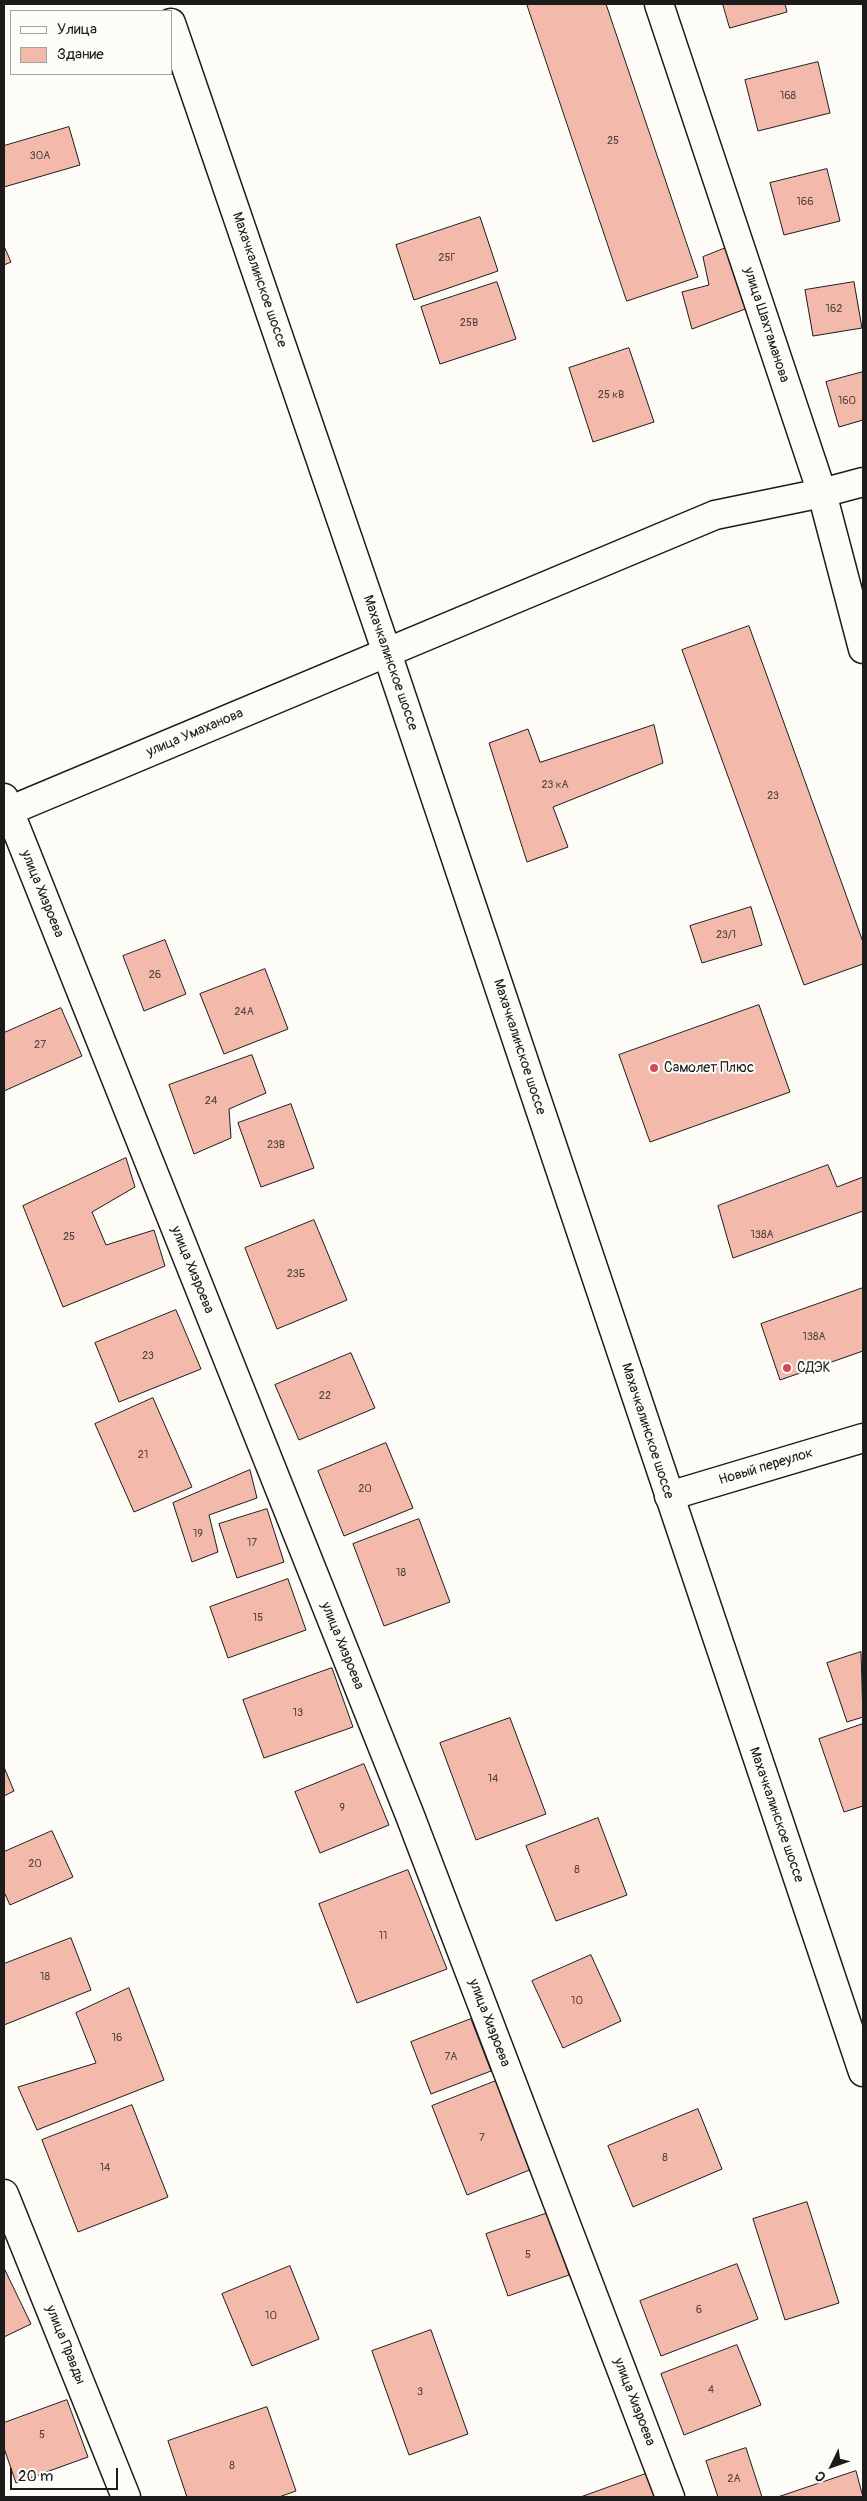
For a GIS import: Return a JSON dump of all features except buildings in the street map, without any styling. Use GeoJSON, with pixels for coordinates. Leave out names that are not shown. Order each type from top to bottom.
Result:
{"type":"FeatureCollection","features":[{"type":"Feature","properties":{"kind":"main road","name":"улица Шахтаманова"},"geometry":{"type":"LineString","coordinates":[[659,4],[822,493],[863,649]]}},
{"type":"Feature","properties":{"kind":"main road","name":"Махачкалинское шоссе"},"geometry":{"type":"LineString","coordinates":[[172,26],[387,653],[863,2072]]}},
{"type":"Feature","properties":{"kind":"main road","name":"улица Умаханова"},"geometry":{"type":"LineString","coordinates":[[5,807],[387,653],[715,515],[822,493],[863,482]]}},
{"type":"Feature","properties":{"kind":"main road","name":"улица Хизроева"},"geometry":{"type":"LineString","coordinates":[[5,807],[409,1813],[670,2497]]}},
{"type":"Feature","properties":{"kind":"main road","name":"Новый переулок"},"geometry":{"type":"LineString","coordinates":[[669,1496],[863,1438]]}},
{"type":"Feature","properties":{"kind":"main road","name":"улица Правды"},"geometry":{"type":"LineString","coordinates":[[4,2194],[126,2497]]}},
{"type":"Feature","properties":{"kind":"place","name":"Самолет Плюс"},"geometry":{"type":"Point","coordinates":[654,1068]}},
{"type":"Feature","properties":{"kind":"place","name":"СДЭК"},"geometry":{"type":"Point","coordinates":[787,1368]}}]}
